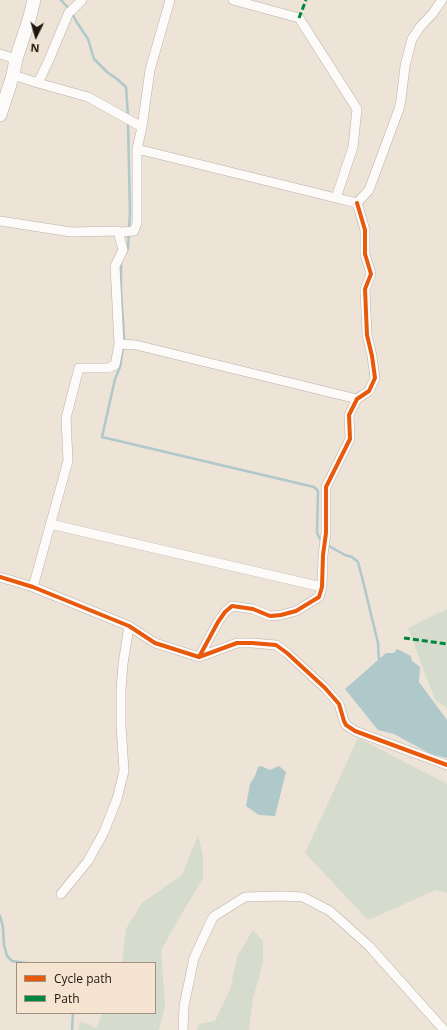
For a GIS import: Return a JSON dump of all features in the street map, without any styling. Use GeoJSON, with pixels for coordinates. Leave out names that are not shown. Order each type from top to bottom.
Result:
{"type":"FeatureCollection","features":[{"type":"Feature","properties":{"kind":"main road"},"geometry":{"type":"LineString","coordinates":[[0,116],[34,0]]}},
{"type":"Feature","properties":{"kind":"street"},"geometry":{"type":"LineString","coordinates":[[38,83],[69,12],[82,0]]}},
{"type":"Feature","properties":{"kind":"street"},"geometry":{"type":"LineString","coordinates":[[0,221],[71,232],[134,231],[137,222],[137,149],[142,127],[150,70],[170,0]]}},
{"type":"Feature","properties":{"kind":"street"},"geometry":{"type":"LineString","coordinates":[[233,0],[299,18],[357,109],[353,147],[336,198]]}},
{"type":"Feature","properties":{"kind":"street"},"geometry":{"type":"LineString","coordinates":[[357,202],[369,190],[399,109],[405,66],[412,39],[442,0]]}},
{"type":"Feature","properties":{"kind":"street"},"geometry":{"type":"LineString","coordinates":[[0,54],[16,59]]}},
{"type":"Feature","properties":{"kind":"street"},"geometry":{"type":"LineString","coordinates":[[13,75],[88,97],[142,127]]}},
{"type":"Feature","properties":{"kind":"street"},"geometry":{"type":"LineString","coordinates":[[137,149],[357,202]]}},
{"type":"Feature","properties":{"kind":"street"},"geometry":{"type":"LineString","coordinates":[[200,657],[218,622],[225,612],[232,606],[253,609],[270,616],[281,615],[296,611],[319,597],[322,587],[322,555],[326,533],[326,487],[350,439],[349,415],[357,399],[369,391],[375,378],[367,335],[365,289],[371,274],[364,254],[365,230],[357,202]]}},
{"type":"Feature","properties":{"kind":"street"},"geometry":{"type":"LineString","coordinates":[[33,587],[68,461],[66,418],[79,368],[108,368],[115,365],[119,344],[115,266],[123,250],[120,232]]}},
{"type":"Feature","properties":{"kind":"street"},"geometry":{"type":"LineString","coordinates":[[119,344],[136,345],[357,399]]}},
{"type":"Feature","properties":{"kind":"street"},"geometry":{"type":"LineString","coordinates":[[50,524],[322,587]]}},
{"type":"Feature","properties":{"kind":"street"},"geometry":{"type":"LineString","coordinates":[[0,577],[33,587],[129,626],[155,644],[200,657],[237,643],[276,645],[287,653],[325,688],[339,704],[346,725],[355,731],[447,765]]}},
{"type":"Feature","properties":{"kind":"street"},"geometry":{"type":"LineString","coordinates":[[61,894],[88,861],[104,832],[117,799],[124,771],[121,725],[121,690],[123,664],[129,626]]}},
{"type":"Feature","properties":{"kind":"street"},"geometry":{"type":"LineString","coordinates":[[183,1030],[184,1006],[194,958],[213,917],[245,897],[282,896],[303,898],[330,911],[370,946],[444,1030]]}},
{"type":"Feature","properties":{"kind":"shaded area"},"geometry":{"type":"Polygon","coordinates":[[[447,609],[447,708],[435,700],[408,628],[447,609]]]}},
{"type":"Feature","properties":{"kind":"shaded area"},"geometry":{"type":"Polygon","coordinates":[[[358,738],[447,784],[447,893],[436,890],[368,920],[305,853],[358,738]]]}},
{"type":"Feature","properties":{"kind":"shaded area"},"geometry":{"type":"Polygon","coordinates":[[[198,835],[203,856],[203,878],[161,950],[165,1006],[159,1030],[78,1030],[81,1021],[96,1028],[103,1014],[156,1014],[156,962],[122,962],[126,929],[142,903],[182,875],[198,835]]]}},
{"type":"Feature","properties":{"kind":"shaded area"},"geometry":{"type":"Polygon","coordinates":[[[253,930],[263,941],[263,963],[253,998],[249,1030],[197,1030],[199,1024],[215,1021],[230,990],[237,957],[253,930]]]}},
{"type":"Feature","properties":{"kind":"water"},"geometry":{"type":"Polygon","coordinates":[[[397,649],[411,656],[412,661],[420,667],[419,682],[447,720],[447,758],[431,754],[394,734],[378,730],[345,689],[386,653],[394,653],[397,649]]]}},
{"type":"Feature","properties":{"kind":"water"},"geometry":{"type":"Polygon","coordinates":[[[261,766],[270,770],[279,766],[286,772],[275,816],[259,815],[246,806],[250,784],[258,767],[261,766]]]}},
{"type":"Feature","properties":{"kind":"waterway"},"geometry":{"type":"LineString","coordinates":[[61,0],[69,9]]}},
{"type":"Feature","properties":{"kind":"waterway"},"geometry":{"type":"LineString","coordinates":[[72,13],[88,39],[94,59],[107,72],[126,87],[128,116]]}},
{"type":"Feature","properties":{"kind":"waterway"},"geometry":{"type":"LineString","coordinates":[[126,253],[128,248],[130,212],[128,123]]}},
{"type":"Feature","properties":{"kind":"waterway"},"geometry":{"type":"LineString","coordinates":[[121,263],[124,342]]}},
{"type":"Feature","properties":{"kind":"waterway"},"geometry":{"type":"LineString","coordinates":[[123,347],[120,367],[115,379],[102,437],[314,487],[318,491],[317,533],[321,541]]}},
{"type":"Feature","properties":{"kind":"waterway"},"geometry":{"type":"LineString","coordinates":[[327,545],[345,555],[352,557],[358,562],[378,643],[380,663]]}},
{"type":"Feature","properties":{"kind":"waterway"},"geometry":{"type":"LineString","coordinates":[[0,916],[7,956],[12,961],[20,962]]}},
{"type":"Feature","properties":{"kind":"waterway"},"geometry":{"type":"LineString","coordinates":[[72,1030],[73,1014]]}},
{"type":"Feature","properties":{"kind":"marked path"},"geometry":{"type":"LineString","coordinates":[[299,18],[306,0]]}},
{"type":"Feature","properties":{"kind":"marked path"},"geometry":{"type":"LineString","coordinates":[[404,638],[447,644]]}},
{"type":"Feature","properties":{"kind":"cycle path"},"geometry":{"type":"LineString","coordinates":[[199,657],[218,622],[225,612],[232,606],[253,609],[270,616],[281,615],[296,611],[319,597],[322,587],[323,555],[326,533],[326,487],[350,439],[349,415],[357,399],[369,391],[375,378],[367,335],[365,289],[371,274],[365,254],[365,230],[357,203]]}},
{"type":"Feature","properties":{"kind":"cycle path"},"geometry":{"type":"LineString","coordinates":[[0,577],[33,587],[129,626],[155,643],[199,657],[237,643],[276,645],[287,653],[325,688],[339,704],[346,725],[355,731],[447,765]]}}]}
